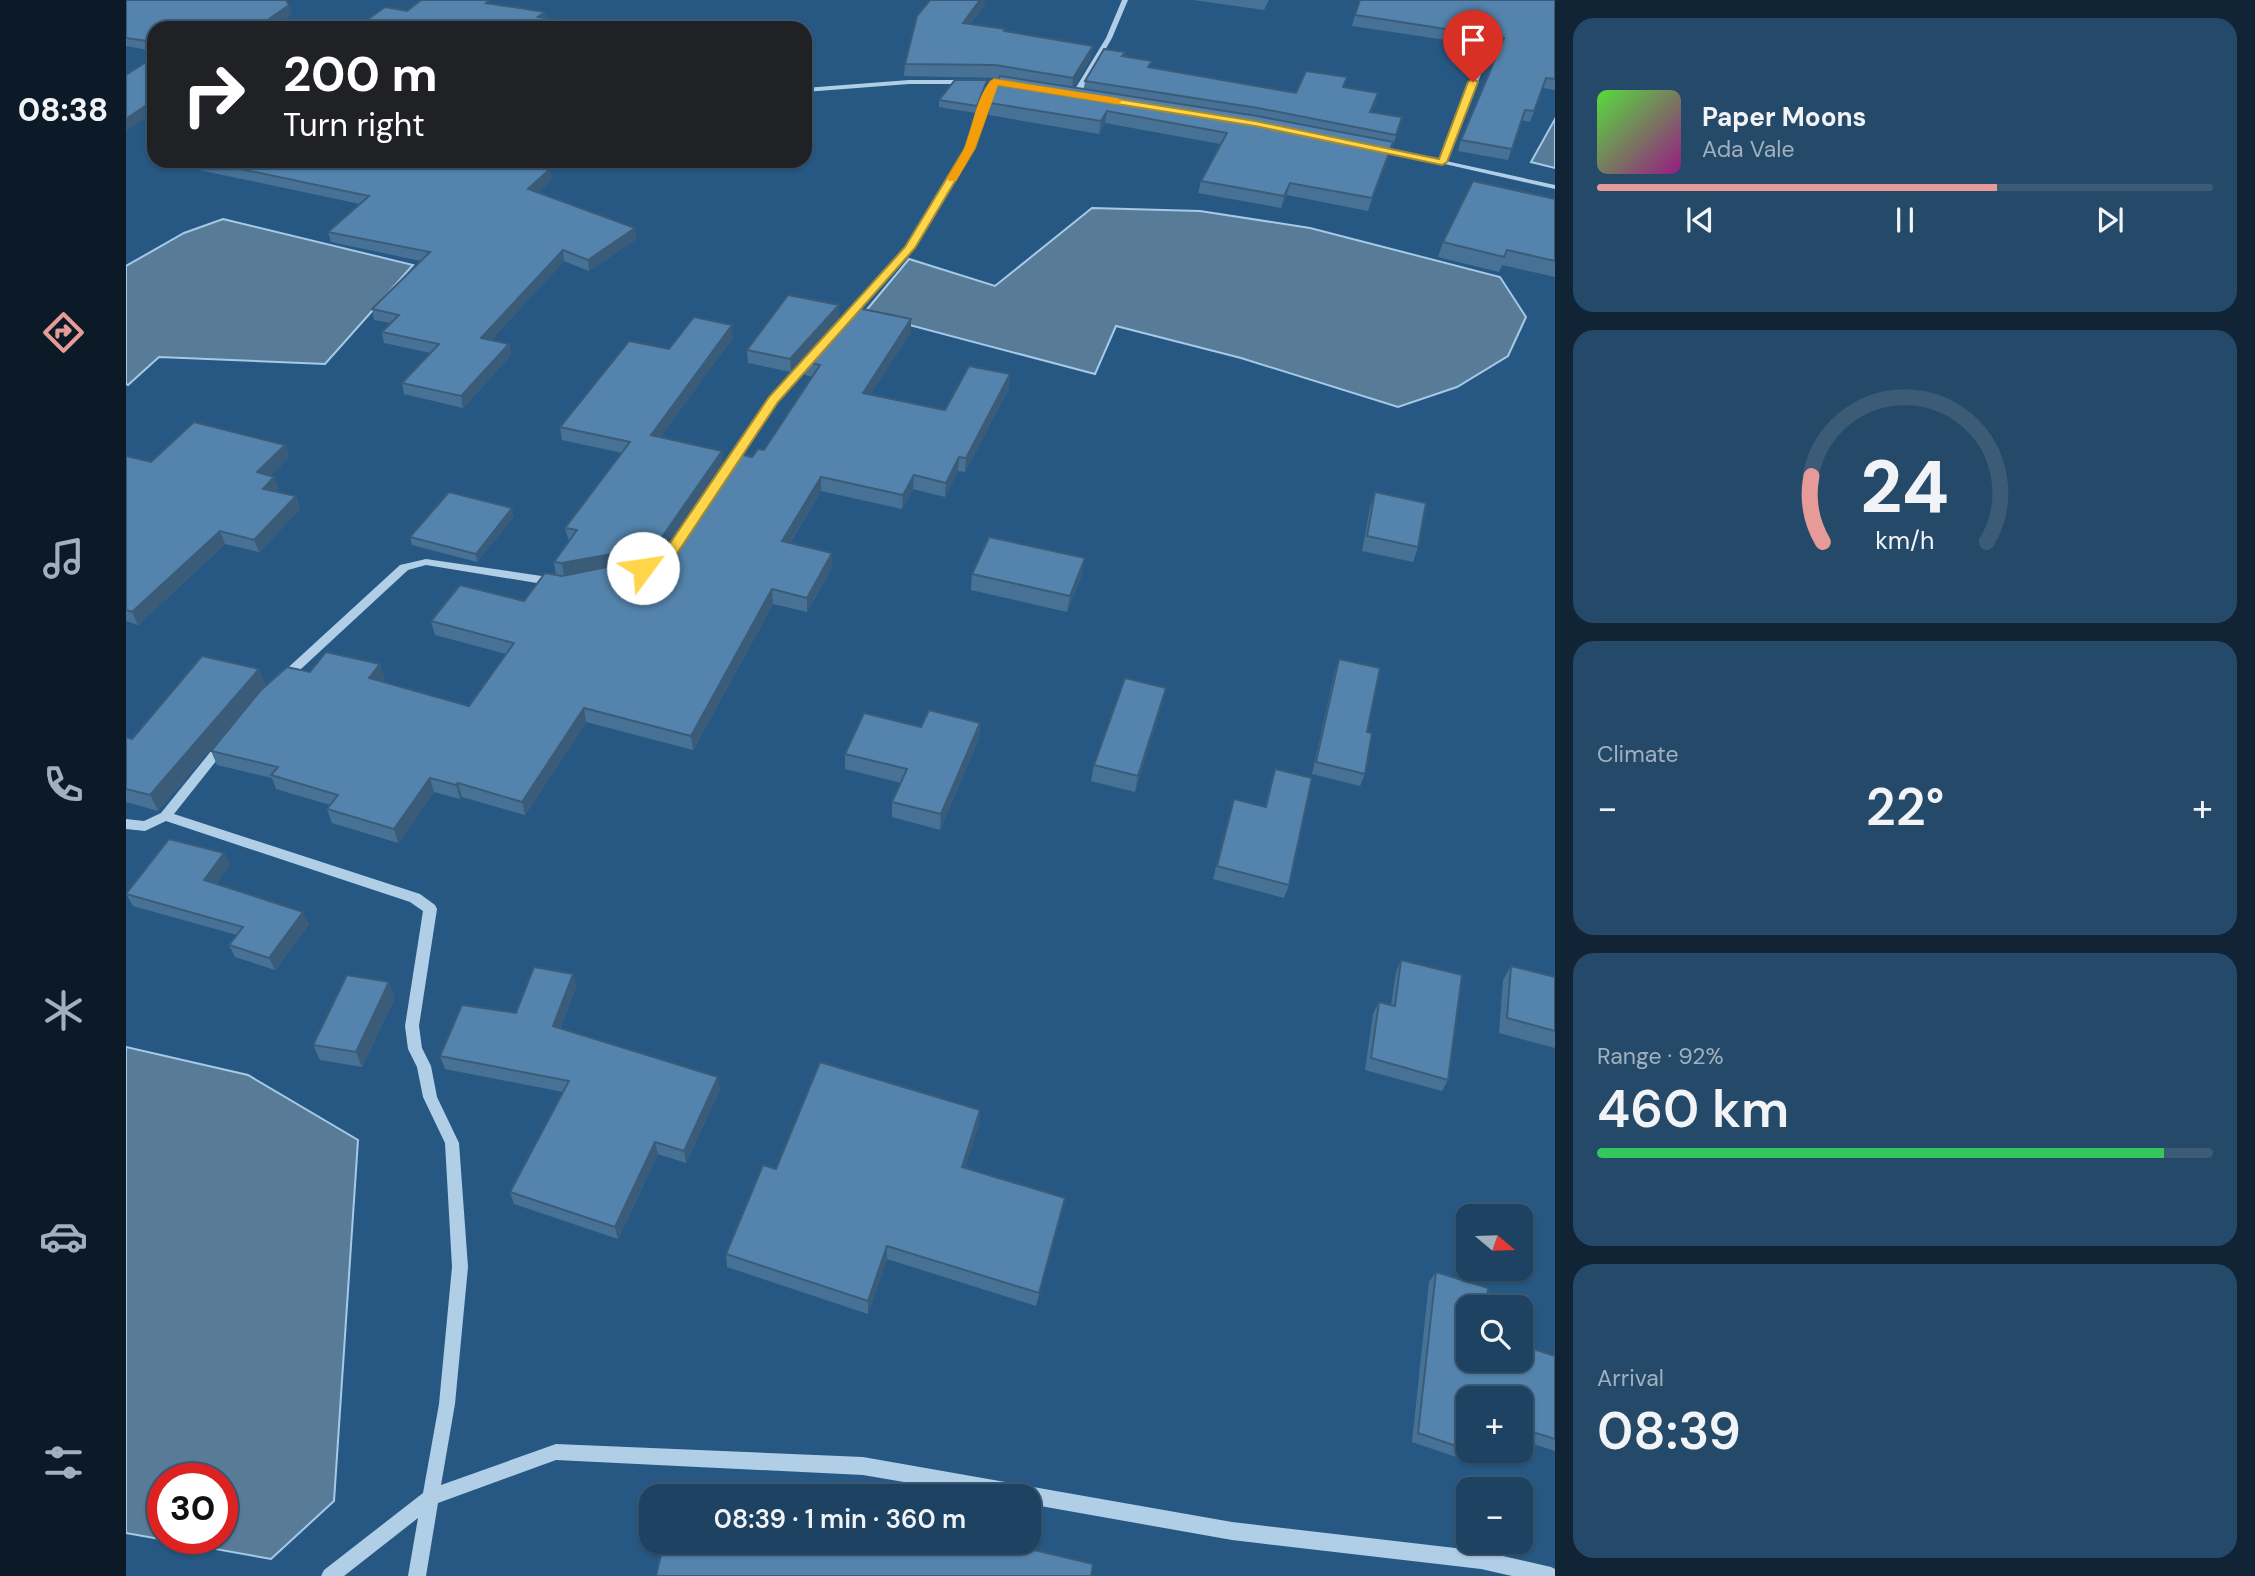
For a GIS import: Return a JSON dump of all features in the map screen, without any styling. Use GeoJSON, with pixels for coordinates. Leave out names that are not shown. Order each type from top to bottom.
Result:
{"type":"FeatureCollection","features":[{"type":"Feature","properties":{"kind":"street"},"geometry":{"type":"LineString","coordinates":[[1076,94],[1109,38],[1125,0]]}},
{"type":"Feature","properties":{"kind":"street"},"geometry":{"type":"LineString","coordinates":[[1442,162],[1483,57]]}},
{"type":"Feature","properties":{"kind":"street"},"geometry":{"type":"LineString","coordinates":[[812,89],[909,82],[1008,84]]}},
{"type":"Feature","properties":{"kind":"street"},"geometry":{"type":"LineString","coordinates":[[841,325],[910,248],[970,148],[994,82]]}},
{"type":"Feature","properties":{"kind":"street"},"geometry":{"type":"LineString","coordinates":[[1062,92],[1089,96]]}},
{"type":"Feature","properties":{"kind":"street"},"geometry":{"type":"LineString","coordinates":[[1358,144],[1555,187]]}},
{"type":"Feature","properties":{"kind":"street"},"geometry":{"type":"LineString","coordinates":[[722,476],[774,400],[824,344]]}},
{"type":"Feature","properties":{"kind":"street"},"geometry":{"type":"LineString","coordinates":[[279,682],[404,566],[426,562],[564,583]]}},
{"type":"Feature","properties":{"kind":"street"},"geometry":{"type":"LineString","coordinates":[[126,824],[145,826],[165,816],[234,732]]}},
{"type":"Feature","properties":{"kind":"street"},"geometry":{"type":"LineString","coordinates":[[165,816],[415,898],[430,909],[411,1026],[415,1049],[424,1066],[430,1097],[452,1143],[460,1267],[447,1404],[417,1576]]}},
{"type":"Feature","properties":{"kind":"street"},"geometry":{"type":"LineString","coordinates":[[330,1576],[432,1497],[556,1452],[863,1466],[1232,1531],[1480,1560],[1551,1576]]}},
{"type":"Feature","properties":{"kind":"water"},"geometry":{"type":"Polygon","coordinates":[[[1555,119],[1555,168],[1531,162],[1555,119]]]}},
{"type":"Feature","properties":{"kind":"water"},"geometry":{"type":"Polygon","coordinates":[[[1092,208],[1200,211],[1310,228],[1500,277],[1526,317],[1508,356],[1457,387],[1398,407],[1241,358],[1116,326],[1095,374],[864,313],[909,259],[995,286],[1092,208]]]}},
{"type":"Feature","properties":{"kind":"water"},"geometry":{"type":"Polygon","coordinates":[[[223,219],[413,265],[325,364],[159,357],[126,384],[126,266],[184,233],[223,219]]]}},
{"type":"Feature","properties":{"kind":"water"},"geometry":{"type":"Polygon","coordinates":[[[126,1047],[248,1075],[358,1140],[334,1501],[271,1559],[238,1553],[238,1463],[147,1463],[147,1537],[126,1533],[126,1047]]]}},
{"type":"Feature","properties":{"kind":"building"},"geometry":{"type":"Polygon","coordinates":[[[126,0],[286,0],[289,5],[266,21],[147,21],[147,41],[126,38],[126,0]]]}},
{"type":"Feature","properties":{"kind":"building"},"geometry":{"type":"Polygon","coordinates":[[[421,0],[489,0],[486,3],[545,12],[538,17],[563,21],[366,21],[385,7],[407,11],[421,0]]]}},
{"type":"Feature","properties":{"kind":"building"},"geometry":{"type":"Polygon","coordinates":[[[930,0],[980,0],[963,23],[1093,46],[1073,78],[995,65],[905,64],[917,16],[930,0]]]}},
{"type":"Feature","properties":{"kind":"building"},"geometry":{"type":"Polygon","coordinates":[[[1360,0],[1555,0],[1555,79],[1546,78],[1534,111],[1525,110],[1512,149],[1461,140],[1504,38],[1355,15],[1360,0]]]}},
{"type":"Feature","properties":{"kind":"building"},"geometry":{"type":"Polygon","coordinates":[[[1104,49],[1125,52],[1122,56],[1152,61],[1148,67],[1296,93],[1306,71],[1347,77],[1343,87],[1378,93],[1370,112],[1402,117],[1396,135],[1258,108],[1085,81],[1104,49]]]}},
{"type":"Feature","properties":{"kind":"building"},"geometry":{"type":"Polygon","coordinates":[[[147,62],[147,105],[126,119],[126,75],[147,62]]]}},
{"type":"Feature","properties":{"kind":"building"},"geometry":{"type":"Polygon","coordinates":[[[1000,76],[1257,116],[1393,142],[1372,198],[1290,183],[1284,196],[1201,181],[1227,133],[1107,111],[1101,121],[990,103],[1000,76]]]}},
{"type":"Feature","properties":{"kind":"building"},"geometry":{"type":"Polygon","coordinates":[[[955,80],[987,80],[977,106],[939,100],[955,80]]]}},
{"type":"Feature","properties":{"kind":"building"},"geometry":{"type":"Polygon","coordinates":[[[236,168],[551,168],[528,189],[635,228],[588,260],[563,250],[481,338],[509,344],[461,396],[402,383],[439,344],[382,332],[399,315],[372,309],[430,252],[328,232],[369,196],[236,168]]]}},
{"type":"Feature","properties":{"kind":"building"},"geometry":{"type":"Polygon","coordinates":[[[1473,181],[1555,199],[1555,261],[1507,250],[1504,257],[1443,242],[1473,181]]]}},
{"type":"Feature","properties":{"kind":"building"},"geometry":{"type":"Polygon","coordinates":[[[788,295],[839,305],[790,359],[747,350],[788,295]]]}},
{"type":"Feature","properties":{"kind":"building"},"geometry":{"type":"Polygon","coordinates":[[[853,307],[911,319],[863,393],[945,410],[969,366],[1010,374],[966,458],[959,457],[946,483],[914,475],[903,495],[821,477],[782,541],[832,553],[807,598],[772,589],[691,736],[584,708],[522,802],[458,783],[456,785],[430,778],[394,829],[327,809],[338,795],[271,775],[278,767],[211,751],[260,691],[287,667],[310,672],[326,652],[380,664],[369,678],[469,706],[514,643],[431,621],[460,585],[524,601],[545,573],[562,576],[642,560],[671,548],[736,453],[752,457],[758,449],[764,450],[820,365],[805,361],[853,307]]]}},
{"type":"Feature","properties":{"kind":"building"},"geometry":{"type":"Polygon","coordinates":[[[694,317],[732,325],[651,435],[722,451],[660,540],[639,549],[562,563],[554,562],[577,530],[565,528],[630,442],[560,427],[629,341],[669,349],[694,317]]]}},
{"type":"Feature","properties":{"kind":"building"},"geometry":{"type":"Polygon","coordinates":[[[194,422],[285,445],[257,472],[274,477],[263,489],[296,496],[254,540],[220,531],[132,612],[126,610],[126,456],[151,462],[194,422]]]}},
{"type":"Feature","properties":{"kind":"building"},"geometry":{"type":"Polygon","coordinates":[[[449,492],[512,508],[476,554],[410,537],[449,492]]]}},
{"type":"Feature","properties":{"kind":"building"},"geometry":{"type":"Polygon","coordinates":[[[1375,492],[1426,503],[1418,547],[1367,536],[1375,492]]]}},
{"type":"Feature","properties":{"kind":"building"},"geometry":{"type":"Polygon","coordinates":[[[989,537],[1085,558],[1070,596],[972,574],[989,537]]]}},
{"type":"Feature","properties":{"kind":"building"},"geometry":{"type":"Polygon","coordinates":[[[202,656],[259,669],[150,795],[126,789],[126,737],[132,739],[202,656]]]}},
{"type":"Feature","properties":{"kind":"building"},"geometry":{"type":"Polygon","coordinates":[[[1339,659],[1380,668],[1367,732],[1372,733],[1365,774],[1316,762],[1339,659]]]}},
{"type":"Feature","properties":{"kind":"building"},"geometry":{"type":"Polygon","coordinates":[[[1125,678],[1166,688],[1138,776],[1094,765],[1125,678]]]}},
{"type":"Feature","properties":{"kind":"building"},"geometry":{"type":"Polygon","coordinates":[[[929,710],[980,723],[941,814],[892,802],[907,769],[845,754],[864,713],[921,727],[929,710]]]}},
{"type":"Feature","properties":{"kind":"building"},"geometry":{"type":"Polygon","coordinates":[[[1275,769],[1312,778],[1289,885],[1217,866],[1234,799],[1266,807],[1275,769]]]}},
{"type":"Feature","properties":{"kind":"building"},"geometry":{"type":"Polygon","coordinates":[[[169,839],[224,853],[204,880],[303,912],[269,958],[229,945],[243,927],[126,894],[169,839]]]}},
{"type":"Feature","properties":{"kind":"building"},"geometry":{"type":"Polygon","coordinates":[[[1401,960],[1462,975],[1448,1080],[1371,1058],[1379,1002],[1395,1006],[1401,960]]]}},
{"type":"Feature","properties":{"kind":"building"},"geometry":{"type":"Polygon","coordinates":[[[1511,966],[1555,977],[1555,1031],[1507,1018],[1511,966]]]}},
{"type":"Feature","properties":{"kind":"building"},"geometry":{"type":"Polygon","coordinates":[[[534,967],[573,974],[553,1026],[718,1077],[684,1151],[655,1142],[615,1227],[510,1192],[569,1081],[440,1056],[462,1005],[516,1013],[534,967]]]}},
{"type":"Feature","properties":{"kind":"building"},"geometry":{"type":"Polygon","coordinates":[[[347,975],[389,982],[356,1052],[313,1045],[347,975]]]}},
{"type":"Feature","properties":{"kind":"building"},"geometry":{"type":"Polygon","coordinates":[[[820,1062],[980,1110],[962,1167],[1065,1198],[1039,1293],[887,1246],[868,1301],[726,1254],[763,1165],[776,1169],[820,1062]]]}},
{"type":"Feature","properties":{"kind":"building"},"geometry":{"type":"Polygon","coordinates":[[[1436,1272],[1456,1278],[1456,1281],[1488,1288],[1488,1295],[1456,1295],[1456,1372],[1533,1372],[1533,1349],[1555,1356],[1555,1439],[1533,1432],[1533,1386],[1456,1386],[1456,1446],[1418,1433],[1436,1272]]]}},
{"type":"Feature","properties":{"kind":"building"},"geometry":{"type":"Polygon","coordinates":[[[1041,1552],[1093,1564],[1091,1576],[656,1576],[661,1554],[1041,1554],[1041,1552]]]}},
{"type":"Feature","properties":{"kind":"slow traffic"},"geometry":{"type":"LineString","coordinates":[[952,178],[970,148],[994,82],[1117,101]]}},
{"type":"Feature","properties":{"kind":"route"},"geometry":{"type":"LineString","coordinates":[[643,568],[667,558],[774,400],[910,248],[970,148],[994,82],[1255,124],[1442,162],[1473,82]]}}]}
